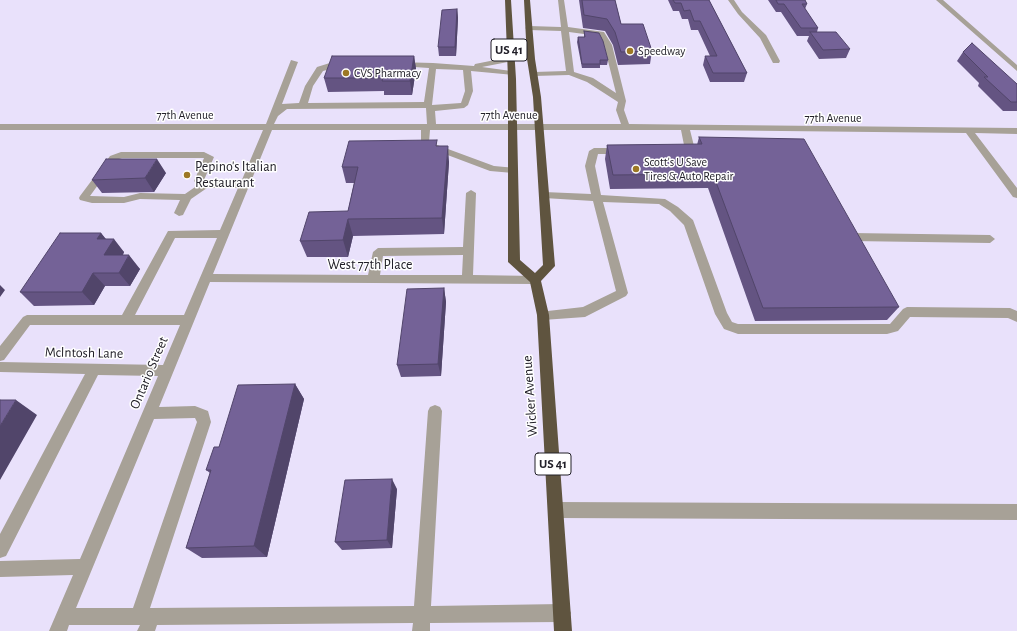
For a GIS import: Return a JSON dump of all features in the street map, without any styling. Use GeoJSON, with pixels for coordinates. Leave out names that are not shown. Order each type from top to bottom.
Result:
{"type":"FeatureCollection","features":[{"type":"Feature","properties":{"kind":"highway","name":"US 41"},"geometry":{"type":"LineString","coordinates":[[508,0],[511,73],[514,262],[535,280],[549,266],[527,0]]}},
{"type":"Feature","properties":{"kind":"highway","name":"Wicker Avenue"},"geometry":{"type":"LineString","coordinates":[[535,280],[543,315],[563,631]]}},
{"type":"Feature","properties":{"kind":"street"},"geometry":{"type":"LineString","coordinates":[[561,0],[570,73]]}},
{"type":"Feature","properties":{"kind":"street"},"geometry":{"type":"LineString","coordinates":[[731,0],[740,13],[763,37],[776,61]]}},
{"type":"Feature","properties":{"kind":"street"},"geometry":{"type":"LineString","coordinates":[[939,0],[1017,69]]}},
{"type":"Feature","properties":{"kind":"street"},"geometry":{"type":"LineString","coordinates":[[529,28],[564,29],[601,34],[608,45],[622,101],[620,110],[626,127]]}},
{"type":"Feature","properties":{"kind":"street"},"geometry":{"type":"LineString","coordinates":[[467,68],[510,59]]}},
{"type":"Feature","properties":{"kind":"street","name":"Ontario Street"},"geometry":{"type":"LineString","coordinates":[[61,624],[274,115],[294,62]]}},
{"type":"Feature","properties":{"kind":"street"},"geometry":{"type":"LineString","coordinates":[[302,105],[309,86],[320,69],[333,64],[355,64]]}},
{"type":"Feature","properties":{"kind":"street"},"geometry":{"type":"LineString","coordinates":[[392,64],[434,65],[511,73]]}},
{"type":"Feature","properties":{"kind":"street"},"geometry":{"type":"LineString","coordinates":[[434,65],[429,107],[429,127],[424,143],[493,169],[513,170]]}},
{"type":"Feature","properties":{"kind":"street"},"geometry":{"type":"LineString","coordinates":[[274,115],[285,106],[302,105],[429,107],[464,105],[469,91],[467,68]]}},
{"type":"Feature","properties":{"kind":"street"},"geometry":{"type":"LineString","coordinates":[[534,74],[570,73],[590,80],[622,101]]}},
{"type":"Feature","properties":{"kind":"street","name":"77th Avenue"},"geometry":{"type":"LineString","coordinates":[[0,127],[626,127],[685,129],[1017,131]]}},
{"type":"Feature","properties":{"kind":"street"},"geometry":{"type":"LineString","coordinates":[[685,129],[689,146]]}},
{"type":"Feature","properties":{"kind":"street"},"geometry":{"type":"LineString","coordinates":[[969,131],[1014,186],[1017,195]]}},
{"type":"Feature","properties":{"kind":"street"},"geometry":{"type":"LineString","coordinates":[[669,152],[683,152],[689,146],[701,147]]}},
{"type":"Feature","properties":{"kind":"street"},"geometry":{"type":"LineString","coordinates":[[543,315],[585,312],[622,293],[590,166],[594,151],[633,151]]}},
{"type":"Feature","properties":{"kind":"street"},"geometry":{"type":"LineString","coordinates":[[187,197],[140,196],[124,200],[92,200],[84,198],[113,158],[121,155],[204,155],[209,157],[199,182],[205,185],[244,185]]}},
{"type":"Feature","properties":{"kind":"street"},"geometry":{"type":"LineString","coordinates":[[179,213],[187,197],[205,185]]}},
{"type":"Feature","properties":{"kind":"street"},"geometry":{"type":"LineString","coordinates":[[466,280],[471,193]]}},
{"type":"Feature","properties":{"kind":"street"},"geometry":{"type":"LineString","coordinates":[[544,195],[661,202],[674,209],[689,224],[721,314],[728,326],[738,329],[887,329],[894,328],[896,320],[908,312],[1010,313],[1017,317]]}},
{"type":"Feature","properties":{"kind":"street"},"geometry":{"type":"LineString","coordinates":[[126,320],[172,234],[224,234]]}},
{"type":"Feature","properties":{"kind":"street"},"geometry":{"type":"LineString","coordinates":[[858,250],[849,234],[990,239]]}},
{"type":"Feature","properties":{"kind":"street"},"geometry":{"type":"LineString","coordinates":[[373,280],[378,252],[468,251]]}},
{"type":"Feature","properties":{"kind":"street","name":"West 77th Place"},"geometry":{"type":"LineString","coordinates":[[206,278],[535,280]]}},
{"type":"Feature","properties":{"kind":"street"},"geometry":{"type":"LineString","coordinates":[[0,356],[27,320],[188,320]]}},
{"type":"Feature","properties":{"kind":"street","name":"Mclntosh Lane"},"geometry":{"type":"LineString","coordinates":[[0,367],[95,368],[167,371]]}},
{"type":"Feature","properties":{"kind":"street"},"geometry":{"type":"LineString","coordinates":[[0,550],[95,368]]}},
{"type":"Feature","properties":{"kind":"street"},"geometry":{"type":"LineString","coordinates":[[422,623],[435,411]]}},
{"type":"Feature","properties":{"kind":"street"},"geometry":{"type":"LineString","coordinates":[[145,622],[204,422],[203,415],[195,412],[149,413]]}},
{"type":"Feature","properties":{"kind":"street"},"geometry":{"type":"LineString","coordinates":[[556,510],[1017,512]]}},
{"type":"Feature","properties":{"kind":"street"},"geometry":{"type":"LineString","coordinates":[[0,569],[85,567]]}},
{"type":"Feature","properties":{"kind":"street"},"geometry":{"type":"LineString","coordinates":[[61,624],[145,622],[422,623],[562,613]]}},
{"type":"Feature","properties":{"kind":"building"},"geometry":{"type":"Polygon","coordinates":[[[582,0],[615,0],[621,24],[643,24],[652,51],[621,52],[615,32],[607,19],[584,15],[582,0]]]}},
{"type":"Feature","properties":{"kind":"building"},"geometry":{"type":"Polygon","coordinates":[[[673,0],[709,0],[747,73],[713,73],[705,56],[717,56],[700,21],[694,21],[690,10],[684,11],[681,3],[675,3],[673,0]]]}},
{"type":"Feature","properties":{"kind":"building"},"geometry":{"type":"Polygon","coordinates":[[[776,0],[805,0],[807,4],[802,4],[818,28],[801,28],[784,4],[778,4],[776,0]]]}},
{"type":"Feature","properties":{"kind":"building"},"geometry":{"type":"Polygon","coordinates":[[[457,9],[455,47],[438,47],[442,10],[457,9]]]}},
{"type":"Feature","properties":{"kind":"building"},"geometry":{"type":"Polygon","coordinates":[[[584,31],[599,33],[603,41],[608,60],[600,60],[600,64],[582,64],[578,37],[585,37],[584,31]]]}},
{"type":"Feature","properties":{"kind":"building"},"geometry":{"type":"Polygon","coordinates":[[[810,32],[836,32],[850,49],[823,50],[810,32]]]}},
{"type":"Feature","properties":{"kind":"building"},"geometry":{"type":"Polygon","coordinates":[[[972,43],[1017,84],[1017,102],[1011,102],[984,77],[988,77],[963,52],[972,43]]]}},
{"type":"Feature","properties":{"kind":"building"},"geometry":{"type":"Polygon","coordinates":[[[332,56],[414,56],[410,81],[382,81],[383,78],[324,78],[332,56]]]}},
{"type":"Feature","properties":{"kind":"building"},"geometry":{"type":"Polygon","coordinates":[[[699,137],[804,139],[899,307],[763,308],[713,174],[613,175],[607,145],[702,144],[699,137]]]}},
{"type":"Feature","properties":{"kind":"building"},"geometry":{"type":"Polygon","coordinates":[[[437,140],[436,146],[448,146],[442,218],[348,219],[343,240],[300,241],[309,212],[348,211],[358,167],[342,167],[349,141],[437,140]]]}},
{"type":"Feature","properties":{"kind":"building"},"geometry":{"type":"Polygon","coordinates":[[[106,159],[157,159],[145,178],[92,180],[106,159]]]}},
{"type":"Feature","properties":{"kind":"building"},"geometry":{"type":"Polygon","coordinates":[[[60,233],[101,233],[97,239],[114,239],[104,255],[129,255],[119,273],[93,273],[82,292],[20,292],[60,233]]]}},
{"type":"Feature","properties":{"kind":"building"},"geometry":{"type":"Polygon","coordinates":[[[444,288],[438,364],[397,365],[407,289],[444,288]]]}},
{"type":"Feature","properties":{"kind":"building"},"geometry":{"type":"Polygon","coordinates":[[[295,384],[254,546],[186,548],[211,470],[206,470],[214,447],[219,447],[238,385],[295,384]]]}},
{"type":"Feature","properties":{"kind":"building"},"geometry":{"type":"Polygon","coordinates":[[[0,400],[16,400],[0,426],[0,400]]]}},
{"type":"Feature","properties":{"kind":"building"},"geometry":{"type":"Polygon","coordinates":[[[392,479],[387,540],[335,542],[345,480],[392,479]]]}},
{"type":"Feature","properties":{"kind":"place","name":"Speedway"},"geometry":{"type":"Point","coordinates":[630,51]}},
{"type":"Feature","properties":{"kind":"place","name":"CVS Pharmacy"},"geometry":{"type":"Point","coordinates":[346,73]}},
{"type":"Feature","properties":{"kind":"place","name":"Scott's U Save Tires & Auto Repair"},"geometry":{"type":"Point","coordinates":[636,169]}},
{"type":"Feature","properties":{"kind":"place","name":"Pepino's Italian Restaurant"},"geometry":{"type":"Point","coordinates":[187,175]}}]}
